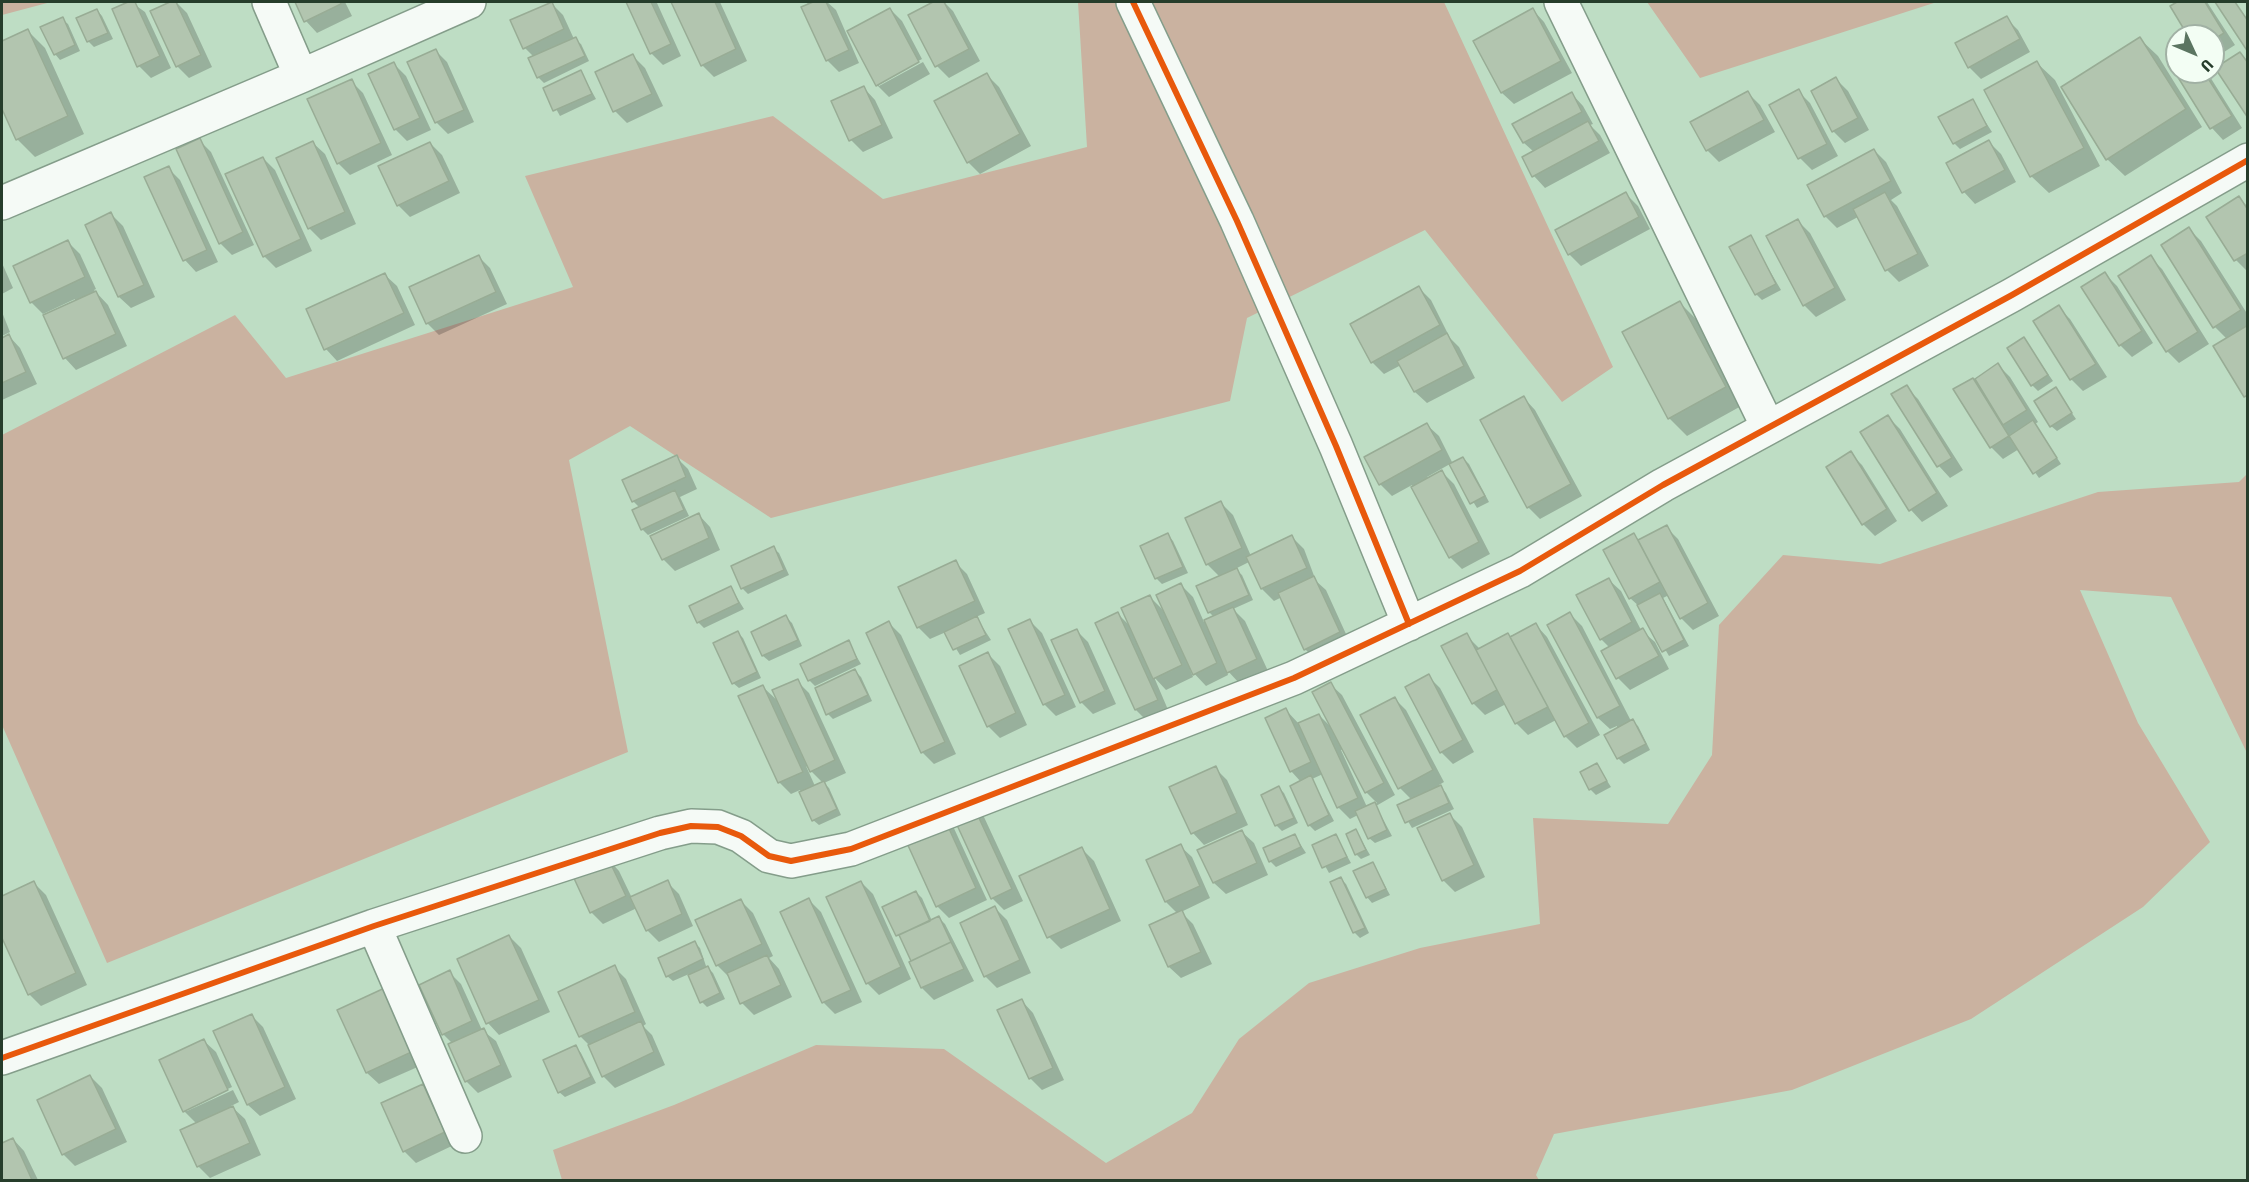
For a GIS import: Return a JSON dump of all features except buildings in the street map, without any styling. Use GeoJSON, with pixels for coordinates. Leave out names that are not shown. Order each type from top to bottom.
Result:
{"type":"FeatureCollection","features":[{"type":"Feature","properties":{"kind":"street"},"geometry":{"type":"LineString","coordinates":[[269,2],[301,76]]}},
{"type":"Feature","properties":{"kind":"street"},"geometry":{"type":"LineString","coordinates":[[2,203],[469,2]]}},
{"type":"Feature","properties":{"kind":"street"},"geometry":{"type":"LineString","coordinates":[[1133,2],[1247,242],[1336,446],[1409,624]]}},
{"type":"Feature","properties":{"kind":"street"},"geometry":{"type":"LineString","coordinates":[[1561,2],[1768,427]]}},
{"type":"Feature","properties":{"kind":"street"},"geometry":{"type":"LineString","coordinates":[[2,1058],[374,926],[660,833],[691,826],[718,827],[741,836],[769,856],[791,861],[851,849],[1294,678],[1520,571],[1663,485],[2012,296],[2247,160]]}},
{"type":"Feature","properties":{"kind":"street"},"geometry":{"type":"LineString","coordinates":[[374,926],[465,1136]]}},
{"type":"Feature","properties":{"kind":"shaded area"},"geometry":{"type":"Polygon","coordinates":[[[2,2],[51,2],[2,15],[2,2]]]}},
{"type":"Feature","properties":{"kind":"shaded area"},"geometry":{"type":"Polygon","coordinates":[[[1078,2],[1444,2],[1613,367],[1562,402],[1425,230],[1247,318],[1230,401],[771,518],[630,426],[569,460],[628,752],[107,963],[2,725],[2,435],[235,315],[286,378],[573,287],[525,176],[773,116],[883,199],[1087,147],[1078,2]]]}},
{"type":"Feature","properties":{"kind":"shaded area"},"geometry":{"type":"Polygon","coordinates":[[[1647,2],[1937,2],[1700,78],[1647,2]]]}},
{"type":"Feature","properties":{"kind":"shaded area"},"geometry":{"type":"Polygon","coordinates":[[[2247,474],[2247,753],[2171,597],[2080,590],[2138,723],[2210,842],[2143,907],[1971,1019],[1792,1090],[1554,1134],[1536,1175],[1539,1180],[562,1180],[553,1150],[674,1105],[816,1045],[944,1049],[1106,1163],[1192,1113],[1239,1039],[1309,983],[1420,948],[1540,924],[1533,818],[1668,824],[1712,755],[1719,625],[1783,555],[1880,564],[2098,492],[2239,482],[2247,474]]]}},
{"type":"Feature","properties":{"kind":"cycle path"},"geometry":{"type":"LineString","coordinates":[[1133,2],[1237,221],[1336,446],[1409,624]]}},
{"type":"Feature","properties":{"kind":"cycle path"},"geometry":{"type":"LineString","coordinates":[[2,1058],[374,926],[660,833],[691,826],[718,827],[741,836],[769,856],[791,861],[851,849],[1294,678],[1520,571],[1663,485],[2012,295],[2248,160]]}}]}
